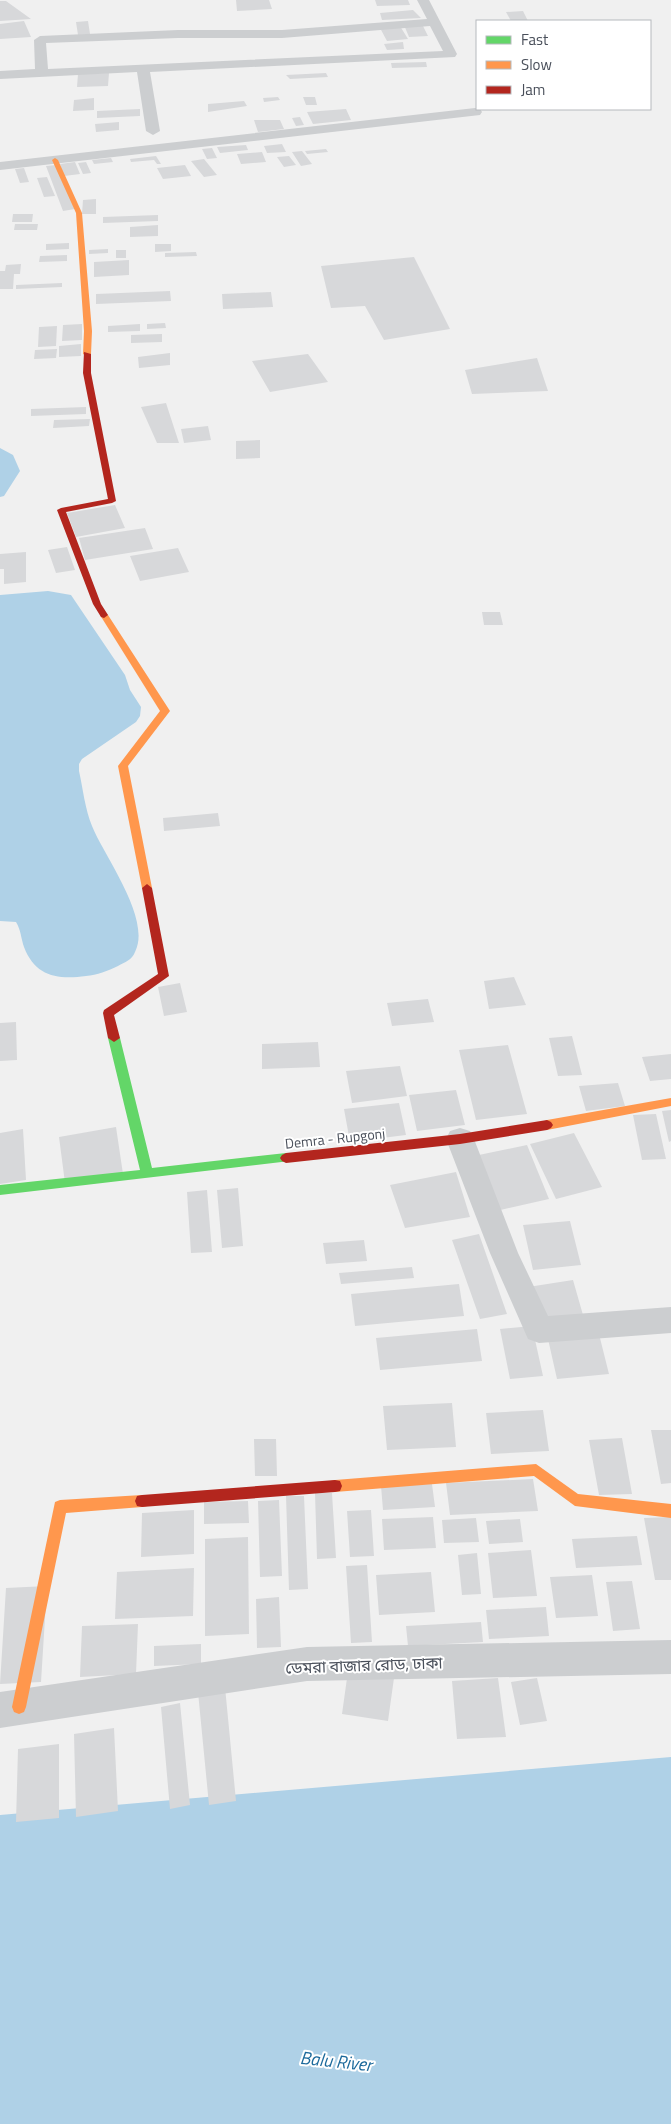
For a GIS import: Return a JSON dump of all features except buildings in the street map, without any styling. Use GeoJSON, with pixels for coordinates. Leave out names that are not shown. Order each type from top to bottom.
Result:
{"type":"FeatureCollection","features":[{"type":"Feature","properties":{"kind":"street"},"geometry":{"type":"LineString","coordinates":[[0,75],[451,54],[423,0]]}},
{"type":"Feature","properties":{"kind":"street"},"geometry":{"type":"LineString","coordinates":[[42,73],[40,40],[178,34],[282,34],[434,22]]}},
{"type":"Feature","properties":{"kind":"street"},"geometry":{"type":"LineString","coordinates":[[142,68],[153,131]]}},
{"type":"Feature","properties":{"kind":"street"},"geometry":{"type":"LineString","coordinates":[[0,166],[475,112]]}},
{"type":"Feature","properties":{"kind":"street"},"geometry":{"type":"LineString","coordinates":[[55,160],[78,213],[88,331],[86,373],[112,501],[61,510],[97,604],[165,711],[123,766],[164,976],[108,1012],[147,1174]]}},
{"type":"Feature","properties":{"kind":"street","name":"Demra - Rupgonj"},"geometry":{"type":"LineString","coordinates":[[0,1190],[460,1139],[561,1123],[671,1102]]}},
{"type":"Feature","properties":{"kind":"street"},"geometry":{"type":"LineString","coordinates":[[460,1139],[504,1253],[539,1330],[671,1320]]}},
{"type":"Feature","properties":{"kind":"street"},"geometry":{"type":"LineString","coordinates":[[10,1708],[60,1507],[536,1470],[576,1500],[671,1510]]}},
{"type":"Feature","properties":{"kind":"street","name":"ডেমরা বাজার রোড, ঢাকা"},"geometry":{"type":"LineString","coordinates":[[10,1708],[307,1664],[671,1657]]}},
{"type":"Feature","properties":{"kind":"water"},"geometry":{"type":"Polygon","coordinates":[[[0,448],[13,455],[20,471],[4,496],[0,497],[0,448]]]}},
{"type":"Feature","properties":{"kind":"water"},"geometry":{"type":"Polygon","coordinates":[[[48,591],[71,595],[125,675],[130,690],[141,707],[140,716],[136,722],[82,759],[79,764],[86,806],[92,826],[132,906],[139,938],[135,952],[128,960],[102,972],[75,977],[57,976],[41,970],[29,957],[16,922],[0,921],[0,595],[48,591]]]}},
{"type":"Feature","properties":{"kind":"water","name":"Balu River"},"geometry":{"type":"Polygon","coordinates":[[[671,1757],[671,2124],[0,2124],[0,1815],[671,1757]]]}},
{"type":"Feature","properties":{"kind":"traffic: fast"},"geometry":{"type":"LineString","coordinates":[[114,1038],[147,1174]]}},
{"type":"Feature","properties":{"kind":"traffic: fast"},"geometry":{"type":"LineString","coordinates":[[0,1190],[286,1158]]}},
{"type":"Feature","properties":{"kind":"traffic: slow"},"geometry":{"type":"LineString","coordinates":[[55,160],[79,213],[88,331],[87,354]]}},
{"type":"Feature","properties":{"kind":"traffic: slow"},"geometry":{"type":"LineString","coordinates":[[104,615],[165,711],[123,766],[147,888]]}},
{"type":"Feature","properties":{"kind":"traffic: slow"},"geometry":{"type":"LineString","coordinates":[[547,1125],[671,1102]]}},
{"type":"Feature","properties":{"kind":"traffic: slow"},"geometry":{"type":"LineString","coordinates":[[335,1486],[536,1470],[575,1500],[671,1511]]}},
{"type":"Feature","properties":{"kind":"traffic: slow"},"geometry":{"type":"LineString","coordinates":[[19,1707],[60,1507],[142,1501]]}},
{"type":"Feature","properties":{"kind":"traffic: jam"},"geometry":{"type":"LineString","coordinates":[[87,354],[87,373],[112,501],[61,510],[97,604],[104,615]]}},
{"type":"Feature","properties":{"kind":"traffic: jam"},"geometry":{"type":"LineString","coordinates":[[114,1038],[108,1013],[164,976],[147,888]]}},
{"type":"Feature","properties":{"kind":"traffic: jam"},"geometry":{"type":"LineString","coordinates":[[286,1158],[460,1139],[547,1125]]}},
{"type":"Feature","properties":{"kind":"traffic: jam"},"geometry":{"type":"LineString","coordinates":[[142,1501],[335,1486]]}}]}
